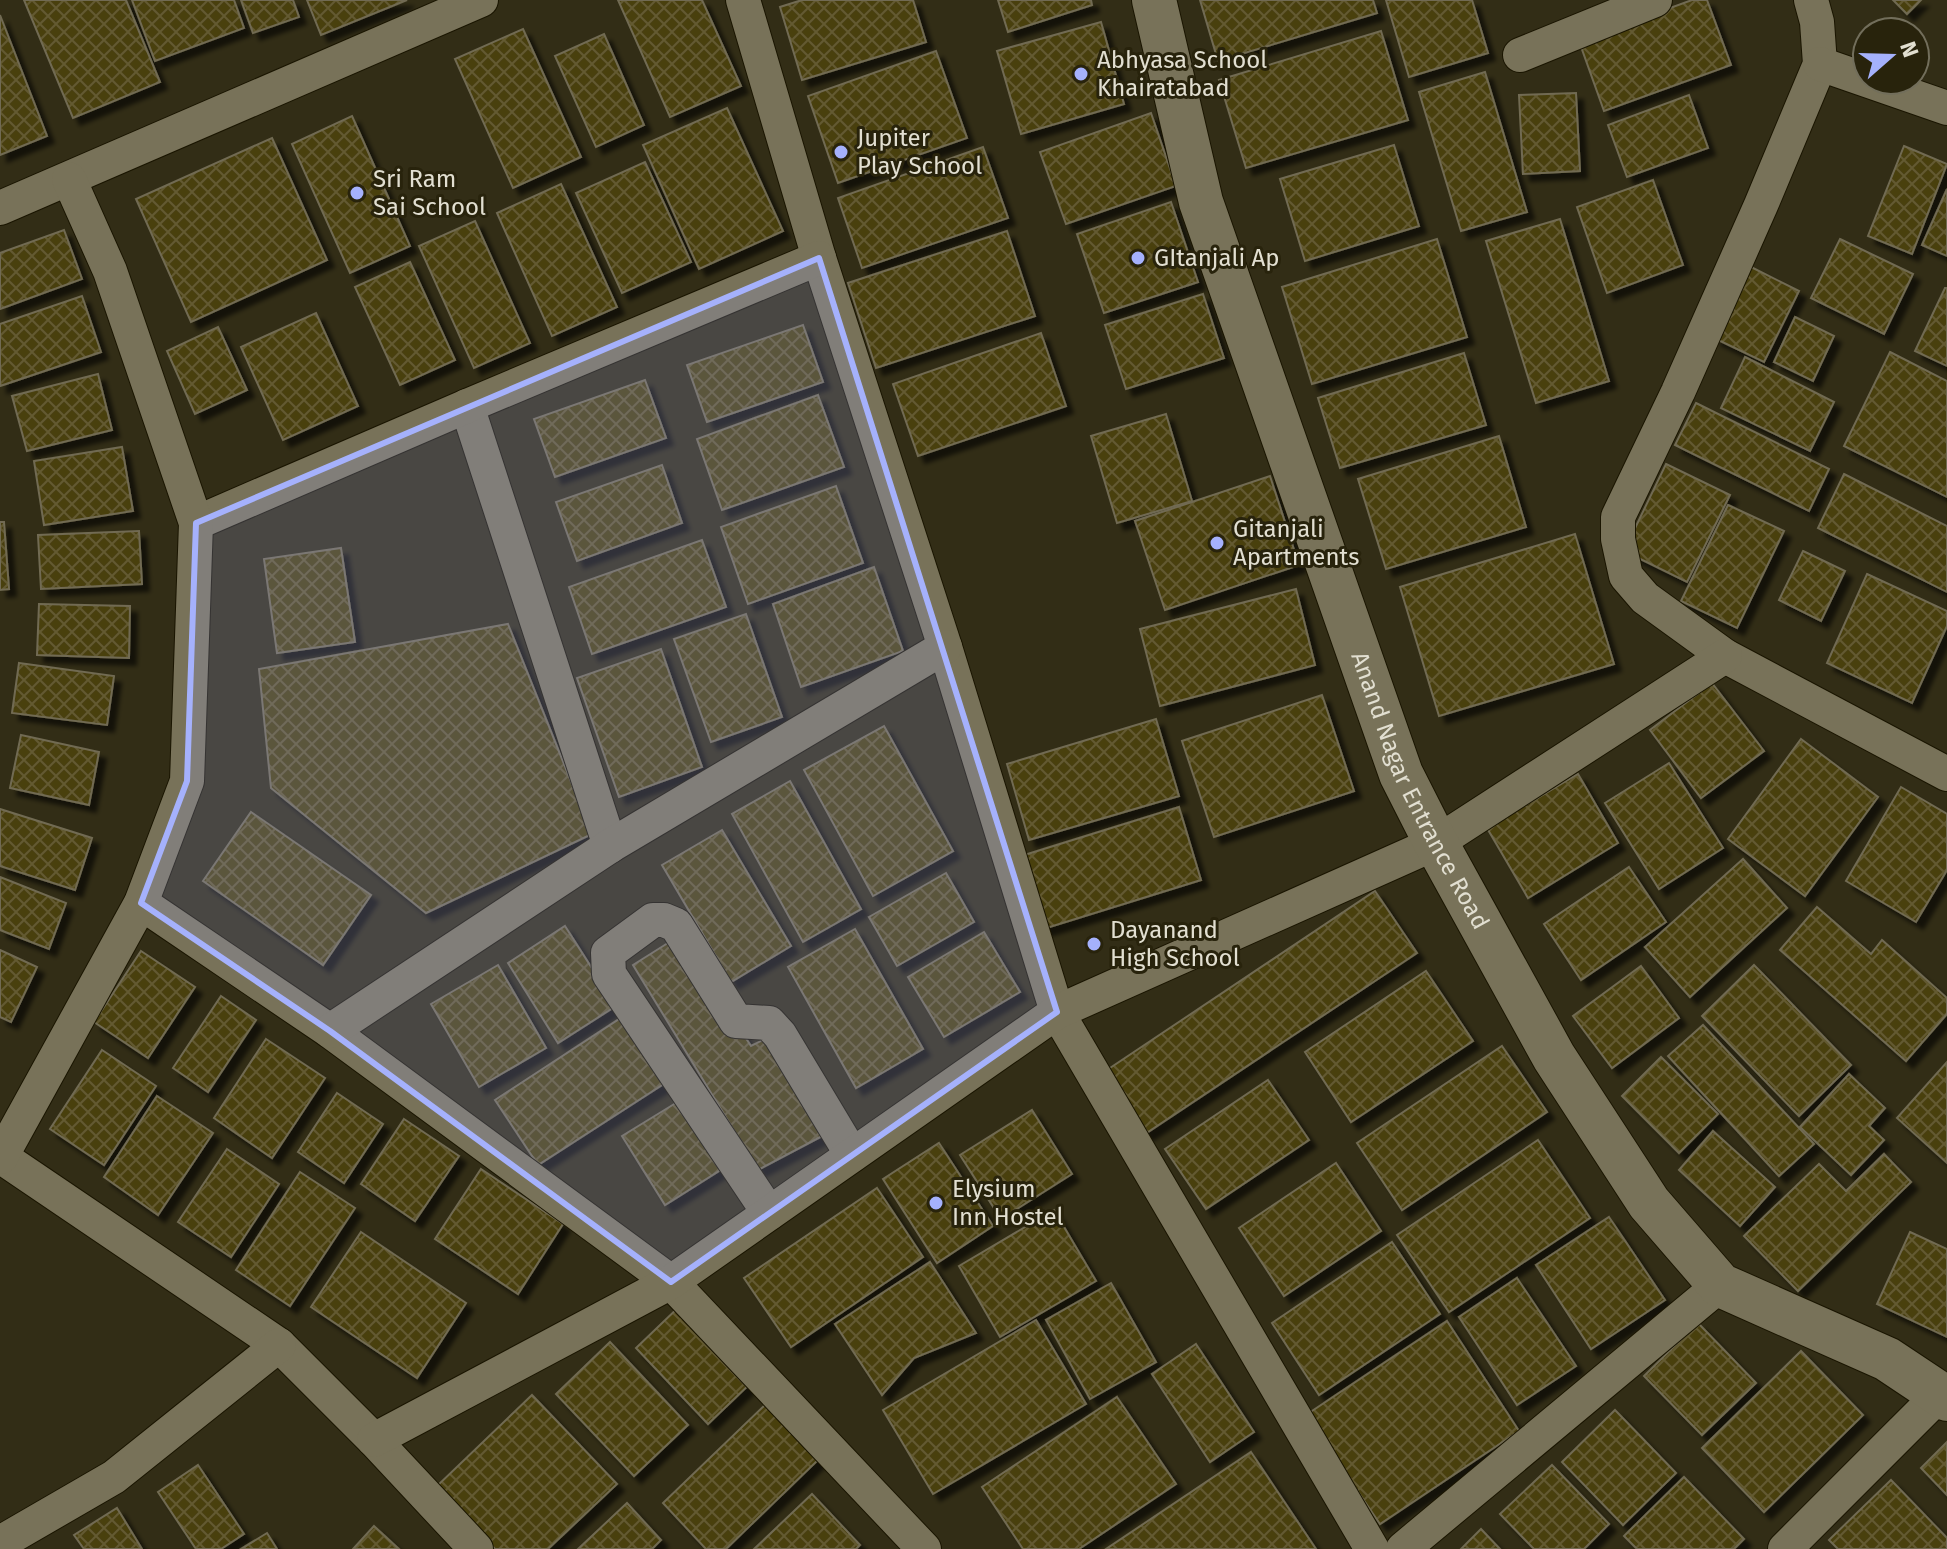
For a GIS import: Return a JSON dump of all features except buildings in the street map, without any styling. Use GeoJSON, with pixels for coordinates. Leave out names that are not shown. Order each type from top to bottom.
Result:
{"type":"FeatureCollection","features":[{"type":"Feature","properties":{"kind":"street"},"geometry":{"type":"LineString","coordinates":[[743,0],[819,258],[945,647],[1057,1012],[1372,1549]]}},
{"type":"Feature","properties":{"kind":"street","name":"Anand Nagar Entrance Road"},"geometry":{"type":"LineString","coordinates":[[1154,0],[1201,202],[1401,774],[1554,1057],[1649,1203],[1720,1285],[1887,1359],[1944,1396]]}},
{"type":"Feature","properties":{"kind":"street"},"geometry":{"type":"LineString","coordinates":[[1520,55],[1655,0]]}},
{"type":"Feature","properties":{"kind":"street"},"geometry":{"type":"LineString","coordinates":[[1811,0],[1817,22],[1820,64],[1749,234],[1618,517],[1618,539],[1626,576],[1645,598],[1725,656],[1947,774]]}},
{"type":"Feature","properties":{"kind":"street"},"geometry":{"type":"LineString","coordinates":[[0,208],[460,4]]}},
{"type":"Feature","properties":{"kind":"street"},"geometry":{"type":"LineString","coordinates":[[1820,64],[1947,108]]}},
{"type":"Feature","properties":{"kind":"street"},"geometry":{"type":"LineString","coordinates":[[69,179],[110,271],[196,523],[187,781],[141,903],[1,1156],[279,1345],[476,1549]]}},
{"type":"Feature","properties":{"kind":"street"},"geometry":{"type":"LineString","coordinates":[[196,523],[819,258]]}},
{"type":"Feature","properties":{"kind":"street"},"geometry":{"type":"LineString","coordinates":[[467,406],[610,846]]}},
{"type":"Feature","properties":{"kind":"street"},"geometry":{"type":"LineString","coordinates":[[330,1031],[610,846],[945,647]]}},
{"type":"Feature","properties":{"kind":"street"},"geometry":{"type":"LineString","coordinates":[[374,1440],[671,1282],[1057,1012],[1436,843],[1725,656]]}},
{"type":"Feature","properties":{"kind":"street"},"geometry":{"type":"LineString","coordinates":[[141,903],[330,1031],[671,1282],[924,1549]]}},
{"type":"Feature","properties":{"kind":"street"},"geometry":{"type":"LineString","coordinates":[[769,1213],[609,974],[608,953],[653,920],[676,925],[736,1021],[769,1023],[780,1035],[852,1155]]}},
{"type":"Feature","properties":{"kind":"street"},"geometry":{"type":"LineString","coordinates":[[1403,1549],[1720,1285]]}},
{"type":"Feature","properties":{"kind":"street"},"geometry":{"type":"LineString","coordinates":[[0,1543],[114,1477],[279,1345]]}},
{"type":"Feature","properties":{"kind":"street"},"geometry":{"type":"LineString","coordinates":[[1785,1549],[1944,1396]]}},
{"type":"Feature","properties":{"kind":"highlighted area"},"geometry":{"type":"Polygon","coordinates":[[[819,258],[1057,1012],[671,1282],[330,1031],[141,903],[187,781],[196,523],[819,258]]]}},
{"type":"Feature","properties":{"kind":"place","name":"Abhyasa School Khairatabad"},"geometry":{"type":"Point","coordinates":[1081,74]}},
{"type":"Feature","properties":{"kind":"place","name":"Jupiter Play School"},"geometry":{"type":"Point","coordinates":[841,152]}},
{"type":"Feature","properties":{"kind":"place","name":"Sri Ram Sai School"},"geometry":{"type":"Point","coordinates":[357,193]}},
{"type":"Feature","properties":{"kind":"place","name":"GItanjali Ap"},"geometry":{"type":"Point","coordinates":[1138,258]}},
{"type":"Feature","properties":{"kind":"place","name":"Gitanjali Apartments"},"geometry":{"type":"Point","coordinates":[1217,543]}},
{"type":"Feature","properties":{"kind":"place","name":"Dayanand High School"},"geometry":{"type":"Point","coordinates":[1094,944]}},
{"type":"Feature","properties":{"kind":"place","name":"Elysium Inn Hostel"},"geometry":{"type":"Point","coordinates":[936,1203]}}]}
